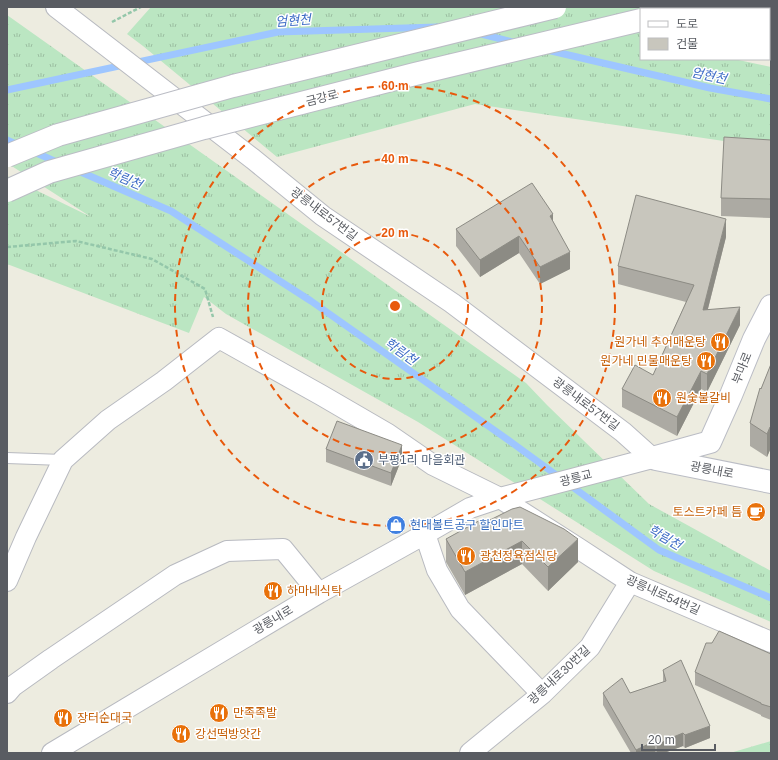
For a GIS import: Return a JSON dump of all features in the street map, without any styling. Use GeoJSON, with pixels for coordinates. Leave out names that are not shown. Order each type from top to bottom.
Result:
{"type":"FeatureCollection","features":[{"type":"Feature","properties":{"kind":"main road"},"geometry":{"type":"LineString","coordinates":[[7,156],[58,135],[233,86],[555,7]]}},
{"type":"Feature","properties":{"kind":"main road","name":"금강로"},"geometry":{"type":"LineString","coordinates":[[7,191],[48,172],[204,128],[415,74],[640,20]]}},
{"type":"Feature","properties":{"kind":"main road","name":"부마로"},"geometry":{"type":"LineString","coordinates":[[652,458],[710,442],[754,339],[771,306]]}},
{"type":"Feature","properties":{"kind":"main road","name":"광릉내로"},"geometry":{"type":"LineString","coordinates":[[652,458],[771,482]]}},
{"type":"Feature","properties":{"kind":"street","name":"광릉내로57번길"},"geometry":{"type":"LineString","coordinates":[[56,7],[253,159],[324,216],[452,303],[623,432],[652,458]]}},
{"type":"Feature","properties":{"kind":"street"},"geometry":{"type":"LineString","coordinates":[[7,580],[63,460],[108,420],[164,381],[219,338]]}},
{"type":"Feature","properties":{"kind":"street","name":"광릉내로54번길"},"geometry":{"type":"LineString","coordinates":[[219,338],[322,395],[388,434],[433,465],[500,498],[630,582],[771,642]]}},
{"type":"Feature","properties":{"kind":"street","name":"광릉교"},"geometry":{"type":"LineString","coordinates":[[500,498],[652,458]]}},
{"type":"Feature","properties":{"kind":"street","name":"광릉내로"},"geometry":{"type":"LineString","coordinates":[[52,753],[319,593],[470,508],[500,498]]}},
{"type":"Feature","properties":{"kind":"street"},"geometry":{"type":"LineString","coordinates":[[425,534],[437,570],[460,608],[542,694]]}},
{"type":"Feature","properties":{"kind":"street"},"geometry":{"type":"LineString","coordinates":[[7,693],[14,686],[51,659],[175,575],[227,551],[283,549],[319,593]]}},
{"type":"Feature","properties":{"kind":"street","name":"광릉내로30번길"},"geometry":{"type":"LineString","coordinates":[[470,753],[542,694],[590,648],[630,582]]}},
{"type":"Feature","properties":{"kind":"lane"},"geometry":{"type":"LineString","coordinates":[[7,458],[63,460]]}},
{"type":"Feature","properties":{"kind":"path"},"geometry":{"type":"LineString","coordinates":[[90,33],[141,7]]}},
{"type":"Feature","properties":{"kind":"path"},"geometry":{"type":"LineString","coordinates":[[7,247],[76,241],[152,258],[205,289],[219,338]]}},
{"type":"Feature","properties":{"kind":"green space"},"geometry":{"type":"Polygon","coordinates":[[[151,7],[643,7],[640,8],[640,60],[739,60],[771,67],[771,148],[475,104],[277,157],[127,34],[151,7]]]}},
{"type":"Feature","properties":{"kind":"green space"},"geometry":{"type":"Polygon","coordinates":[[[7,15],[526,383],[649,504],[771,571],[771,622],[654,571],[418,422],[226,314],[204,297],[189,333],[7,264],[7,176],[91,217],[7,163],[7,15]]]}},
{"type":"Feature","properties":{"kind":"green space"},"geometry":{"type":"Polygon","coordinates":[[[771,741],[771,753],[730,753],[771,741]]]}},
{"type":"Feature","properties":{"kind":"building"},"geometry":{"type":"Polygon","coordinates":[[[724,137],[771,140],[771,199],[721,198],[724,137]]]}},
{"type":"Feature","properties":{"kind":"building"},"geometry":{"type":"Polygon","coordinates":[[[532,183],[553,214],[550,216],[570,252],[540,267],[519,236],[480,260],[456,229],[532,183]]]}},
{"type":"Feature","properties":{"kind":"building"},"geometry":{"type":"Polygon","coordinates":[[[636,195],[726,219],[703,310],[740,307],[707,374],[701,371],[677,417],[622,389],[635,365],[653,375],[694,285],[618,266],[636,195]]]}},
{"type":"Feature","properties":{"kind":"building"},"geometry":{"type":"Polygon","coordinates":[[[771,364],[771,427],[767,434],[750,423],[760,388],[761,389],[771,364]]]}},
{"type":"Feature","properties":{"kind":"building"},"geometry":{"type":"Polygon","coordinates":[[[337,421],[402,445],[391,473],[326,449],[337,421]]]}},
{"type":"Feature","properties":{"kind":"building"},"geometry":{"type":"Polygon","coordinates":[[[520,507],[564,529],[578,539],[548,567],[522,541],[465,572],[446,539],[484,518],[486,522],[512,509],[520,507]]]}},
{"type":"Feature","properties":{"kind":"building"},"geometry":{"type":"Polygon","coordinates":[[[719,631],[771,654],[771,707],[761,704],[695,672],[706,643],[712,643],[719,631]]]}},
{"type":"Feature","properties":{"kind":"building"},"geometry":{"type":"Polygon","coordinates":[[[681,660],[710,726],[685,735],[683,733],[666,740],[657,746],[655,741],[636,750],[603,693],[622,678],[630,693],[666,681],[663,670],[681,660]]]}},
{"type":"Feature","properties":{"kind":"waterway","name":"엄현천"},"geometry":{"type":"LineString","coordinates":[[7,90],[278,32],[437,27]]}},
{"type":"Feature","properties":{"kind":"waterway","name":"엄현천"},"geometry":{"type":"LineString","coordinates":[[477,33],[517,43]]}},
{"type":"Feature","properties":{"kind":"waterway","name":"엄현천"},"geometry":{"type":"LineString","coordinates":[[547,50],[710,88],[771,99]]}},
{"type":"Feature","properties":{"kind":"waterway","name":"학림천"},"geometry":{"type":"LineString","coordinates":[[7,140],[20,146]]}},
{"type":"Feature","properties":{"kind":"waterway","name":"학림천"},"geometry":{"type":"LineString","coordinates":[[32,151],[61,164]]}},
{"type":"Feature","properties":{"kind":"waterway","name":"학림천"},"geometry":{"type":"LineString","coordinates":[[76,170],[171,211],[311,301],[511,442],[659,550],[771,598]]}},
{"type":"Feature","properties":{"kind":"place","name":"원가네 추어매운탕"},"geometry":{"type":"Point","coordinates":[720,342]}},
{"type":"Feature","properties":{"kind":"place","name":"원가네 민물매운탕"},"geometry":{"type":"Point","coordinates":[706,361]}},
{"type":"Feature","properties":{"kind":"place","name":"원숯불갈비"},"geometry":{"type":"Point","coordinates":[662,398]}},
{"type":"Feature","properties":{"kind":"place","name":"부평1리 마을회관"},"geometry":{"type":"Point","coordinates":[364,460]}},
{"type":"Feature","properties":{"kind":"place","name":"토스트카페 틈"},"geometry":{"type":"Point","coordinates":[756,512]}},
{"type":"Feature","properties":{"kind":"place","name":"현대볼트공구 할인마트"},"geometry":{"type":"Point","coordinates":[396,525]}},
{"type":"Feature","properties":{"kind":"place","name":"광천정육점식당"},"geometry":{"type":"Point","coordinates":[466,556]}},
{"type":"Feature","properties":{"kind":"place","name":"하마네식탁"},"geometry":{"type":"Point","coordinates":[273,591]}},
{"type":"Feature","properties":{"kind":"place","name":"만족족발"},"geometry":{"type":"Point","coordinates":[219,713]}},
{"type":"Feature","properties":{"kind":"place","name":"장터순대국"},"geometry":{"type":"Point","coordinates":[63,718]}},
{"type":"Feature","properties":{"kind":"place","name":"강선떡방앗간"},"geometry":{"type":"Point","coordinates":[181,734]}}]}
